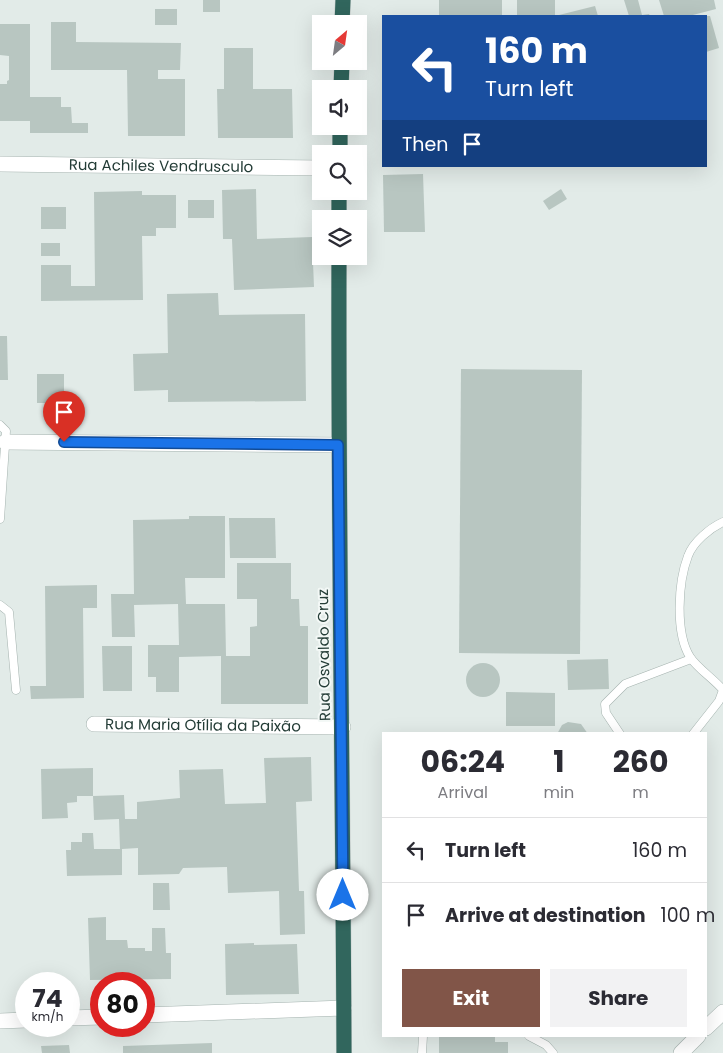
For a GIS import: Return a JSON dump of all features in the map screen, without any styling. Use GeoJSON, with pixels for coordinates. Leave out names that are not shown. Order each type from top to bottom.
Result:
{"type":"FeatureCollection","features":[{"type":"Feature","properties":{"kind":"highway"},"geometry":{"type":"LineString","coordinates":[[342,15],[343,0]]}},
{"type":"Feature","properties":{"kind":"highway","name":"Rua Osvaldo Cruz"},"geometry":{"type":"LineString","coordinates":[[339,265],[338,445],[343,727],[344,1053]]}},
{"type":"Feature","properties":{"kind":"street","name":"Rua Achiles Vendrusculo"},"geometry":{"type":"LineString","coordinates":[[0,164],[312,168]]}},
{"type":"Feature","properties":{"kind":"street"},"geometry":{"type":"LineString","coordinates":[[5,442],[338,445]]}},
{"type":"Feature","properties":{"kind":"street","name":"Rua Maria Otília da Paixão"},"geometry":{"type":"LineString","coordinates":[[94,724],[343,727]]}},
{"type":"Feature","properties":{"kind":"street"},"geometry":{"type":"LineString","coordinates":[[155,1015],[344,1008]]}},
{"type":"Feature","properties":{"kind":"street"},"geometry":{"type":"LineString","coordinates":[[707,1027],[723,1012]]}},
{"type":"Feature","properties":{"kind":"street"},"geometry":{"type":"LineString","coordinates":[[0,1021],[15,1020]]}},
{"type":"Feature","properties":{"kind":"street"},"geometry":{"type":"LineString","coordinates":[[682,1053],[697,1037]]}},
{"type":"Feature","properties":{"kind":"lane"},"geometry":{"type":"LineString","coordinates":[[0,426],[6,431],[0,519]]}},
{"type":"Feature","properties":{"kind":"lane"},"geometry":{"type":"LineString","coordinates":[[695,732],[719,702],[723,690],[713,677],[691,659],[684,644],[679,606],[688,555],[710,528],[723,522]]}},
{"type":"Feature","properties":{"kind":"lane"},"geometry":{"type":"LineString","coordinates":[[0,605],[9,612],[16,690]]}},
{"type":"Feature","properties":{"kind":"lane"},"geometry":{"type":"LineString","coordinates":[[619,732],[606,713],[605,704],[625,684],[691,659]]}},
{"type":"Feature","properties":{"kind":"lane"},"geometry":{"type":"LineString","coordinates":[[422,1053],[423,1037]]}},
{"type":"Feature","properties":{"kind":"lane"},"geometry":{"type":"LineString","coordinates":[[531,1037],[546,1045],[553,1053]]}},
{"type":"Feature","properties":{"kind":"building"},"geometry":{"type":"Polygon","coordinates":[[[203,0],[220,0],[220,12],[203,12],[203,0]]]}},
{"type":"Feature","properties":{"kind":"building"},"geometry":{"type":"Polygon","coordinates":[[[439,0],[502,0],[502,15],[439,15],[439,0]]]}},
{"type":"Feature","properties":{"kind":"building"},"geometry":{"type":"Polygon","coordinates":[[[517,0],[555,0],[555,15],[517,15],[517,0]]]}},
{"type":"Feature","properties":{"kind":"building"},"geometry":{"type":"Polygon","coordinates":[[[624,0],[638,0],[642,15],[629,15],[624,0]]]}},
{"type":"Feature","properties":{"kind":"building"},"geometry":{"type":"Polygon","coordinates":[[[659,0],[714,0],[716,9],[693,15],[664,15],[659,0]]]}},
{"type":"Feature","properties":{"kind":"building"},"geometry":{"type":"Polygon","coordinates":[[[595,6],[598,15],[559,15],[595,6]]]}},
{"type":"Feature","properties":{"kind":"building"},"geometry":{"type":"Polygon","coordinates":[[[155,9],[177,9],[177,25],[155,25],[155,9]]]}},
{"type":"Feature","properties":{"kind":"building"},"geometry":{"type":"Polygon","coordinates":[[[707,16],[710,16],[719,48],[707,52],[707,16]]]}},
{"type":"Feature","properties":{"kind":"building"},"geometry":{"type":"Polygon","coordinates":[[[51,22],[76,22],[76,42],[181,43],[180,70],[158,70],[158,79],[185,79],[185,136],[128,136],[127,70],[51,70],[51,22]]]}},
{"type":"Feature","properties":{"kind":"building"},"geometry":{"type":"Polygon","coordinates":[[[0,24],[30,24],[30,97],[61,97],[61,107],[71,107],[72,123],[88,123],[88,133],[30,133],[30,121],[0,121],[0,84],[7,84],[9,80],[9,56],[0,55],[0,24]]]}},
{"type":"Feature","properties":{"kind":"building"},"geometry":{"type":"Polygon","coordinates":[[[224,48],[253,48],[253,89],[292,89],[293,138],[218,138],[217,89],[224,89],[224,48]]]}},
{"type":"Feature","properties":{"kind":"building"},"geometry":{"type":"Polygon","coordinates":[[[423,174],[425,232],[384,232],[383,175],[423,174]]]}},
{"type":"Feature","properties":{"kind":"building"},"geometry":{"type":"Polygon","coordinates":[[[256,189],[257,239],[312,237],[314,287],[234,290],[232,239],[223,239],[222,190],[256,189]]]}},
{"type":"Feature","properties":{"kind":"building"},"geometry":{"type":"Polygon","coordinates":[[[561,189],[567,199],[549,210],[543,201],[561,189]]]}},
{"type":"Feature","properties":{"kind":"building"},"geometry":{"type":"Polygon","coordinates":[[[142,191],[142,195],[176,195],[176,228],[156,228],[156,236],[142,236],[143,300],[41,301],[41,265],[71,265],[71,286],[95,286],[94,192],[142,191]]]}},
{"type":"Feature","properties":{"kind":"building"},"geometry":{"type":"Polygon","coordinates":[[[188,200],[214,200],[214,218],[188,218],[188,200]]]}},
{"type":"Feature","properties":{"kind":"building"},"geometry":{"type":"Polygon","coordinates":[[[41,207],[66,207],[66,229],[41,229],[41,207]]]}},
{"type":"Feature","properties":{"kind":"building"},"geometry":{"type":"Polygon","coordinates":[[[41,243],[60,243],[60,256],[41,256],[41,243]]]}},
{"type":"Feature","properties":{"kind":"building"},"geometry":{"type":"Polygon","coordinates":[[[218,293],[219,315],[305,314],[306,401],[168,402],[168,390],[134,391],[133,354],[168,353],[167,294],[218,293]]]}},
{"type":"Feature","properties":{"kind":"building"},"geometry":{"type":"Polygon","coordinates":[[[0,336],[7,336],[8,380],[0,380],[0,336]]]}},
{"type":"Feature","properties":{"kind":"building"},"geometry":{"type":"Polygon","coordinates":[[[461,369],[582,370],[580,654],[459,653],[461,369]]]}},
{"type":"Feature","properties":{"kind":"building"},"geometry":{"type":"Polygon","coordinates":[[[37,374],[64,374],[64,403],[37,403],[37,374]]]}},
{"type":"Feature","properties":{"kind":"building"},"geometry":{"type":"Polygon","coordinates":[[[189,516],[225,516],[225,578],[185,578],[186,604],[225,604],[226,656],[250,656],[250,627],[257,626],[257,599],[237,599],[237,563],[291,563],[291,599],[299,599],[300,626],[308,626],[308,704],[221,704],[221,656],[179,657],[179,692],[156,692],[156,677],[148,677],[148,645],[179,645],[178,604],[134,605],[135,637],[112,637],[111,594],[134,594],[133,520],[189,519],[189,516]]]}},
{"type":"Feature","properties":{"kind":"building"},"geometry":{"type":"Polygon","coordinates":[[[229,518],[275,518],[276,558],[230,558],[229,518]]]}},
{"type":"Feature","properties":{"kind":"building"},"geometry":{"type":"Polygon","coordinates":[[[97,585],[97,608],[83,608],[84,698],[31,699],[30,686],[46,686],[45,586],[97,585]]]}},
{"type":"Feature","properties":{"kind":"building"},"geometry":{"type":"Polygon","coordinates":[[[102,646],[132,646],[132,691],[103,691],[102,646]]]}},
{"type":"Feature","properties":{"kind":"building"},"geometry":{"type":"Polygon","coordinates":[[[608,659],[609,689],[568,690],[567,660],[608,659]]]}},
{"type":"Feature","properties":{"kind":"building"},"geometry":{"type":"Polygon","coordinates":[[[483,663],[490,664],[495,668],[499,673],[499,687],[495,692],[490,696],[483,697],[476,696],[471,692],[467,687],[466,680],[467,673],[471,668],[476,664],[483,663]]]}},
{"type":"Feature","properties":{"kind":"building"},"geometry":{"type":"Polygon","coordinates":[[[506,692],[555,693],[555,726],[506,726],[506,692]]]}},
{"type":"Feature","properties":{"kind":"building"},"geometry":{"type":"Polygon","coordinates":[[[568,722],[581,724],[587,732],[558,732],[562,725],[568,722]]]}},
{"type":"Feature","properties":{"kind":"building"},"geometry":{"type":"Polygon","coordinates":[[[311,757],[312,801],[296,802],[299,891],[304,891],[305,934],[280,935],[279,891],[228,893],[227,867],[183,868],[179,874],[138,875],[138,848],[122,849],[122,875],[67,876],[66,850],[71,850],[71,842],[82,842],[82,833],[93,833],[94,849],[120,849],[119,819],[94,820],[93,796],[124,795],[125,819],[137,819],[137,802],[180,798],[179,770],[223,769],[225,804],[266,803],[264,758],[311,757]]]}},
{"type":"Feature","properties":{"kind":"building"},"geometry":{"type":"Polygon","coordinates":[[[93,768],[93,796],[77,796],[77,802],[67,803],[68,818],[42,819],[41,769],[93,768]]]}},
{"type":"Feature","properties":{"kind":"building"},"geometry":{"type":"Polygon","coordinates":[[[153,883],[169,883],[170,910],[153,910],[153,883]]]}},
{"type":"Feature","properties":{"kind":"building"},"geometry":{"type":"Polygon","coordinates":[[[106,917],[106,940],[127,940],[128,948],[145,948],[145,951],[152,951],[152,928],[165,928],[166,953],[171,953],[171,979],[155,979],[155,972],[90,972],[90,980],[88,918],[106,917]]]}},
{"type":"Feature","properties":{"kind":"building"},"geometry":{"type":"Polygon","coordinates":[[[254,943],[254,945],[297,944],[299,994],[226,995],[225,944],[254,943]]]}},
{"type":"Feature","properties":{"kind":"building"},"geometry":{"type":"Polygon","coordinates":[[[439,1037],[495,1037],[495,1042],[508,1042],[508,1053],[439,1053],[439,1037]]]}},
{"type":"Feature","properties":{"kind":"building"},"geometry":{"type":"Polygon","coordinates":[[[212,1043],[212,1053],[123,1053],[123,1046],[212,1043]]]}},
{"type":"Feature","properties":{"kind":"building"},"geometry":{"type":"Polygon","coordinates":[[[69,1045],[70,1053],[42,1053],[41,1046],[69,1045]]]}},
{"type":"Feature","properties":{"kind":"route"},"geometry":{"type":"LineString","coordinates":[[64,442],[338,445],[343,727],[343,895]]}}]}
